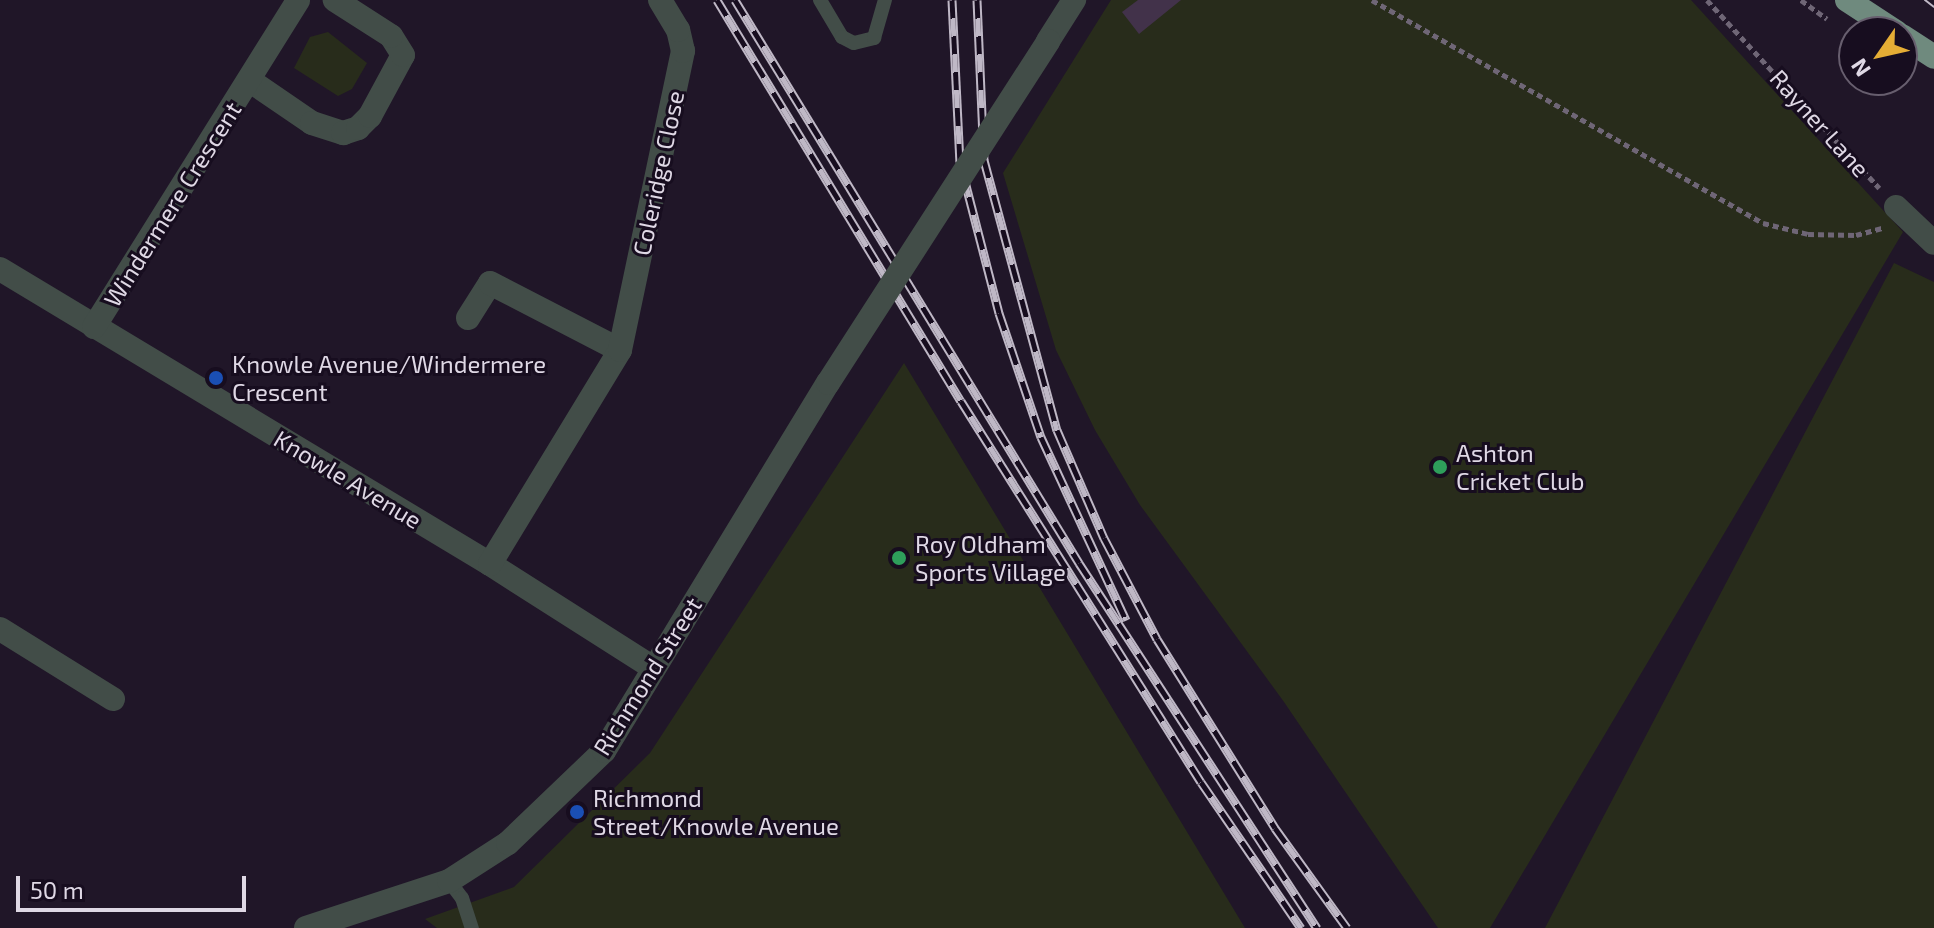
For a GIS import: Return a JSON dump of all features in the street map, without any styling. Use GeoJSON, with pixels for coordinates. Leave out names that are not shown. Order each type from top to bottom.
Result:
{"type":"FeatureCollection","features":[{"type":"Feature","properties":{"kind":"highway"},"geometry":{"type":"LineString","coordinates":[[1847,0],[1872,16]]}},
{"type":"Feature","properties":{"kind":"street","name":"Windermere Crescent"},"geometry":{"type":"LineString","coordinates":[[94,327],[298,0]]}},
{"type":"Feature","properties":{"kind":"street","name":"Windermere Crescent"},"geometry":{"type":"LineString","coordinates":[[249,80],[312,123],[343,133],[358,128],[370,116],[403,55],[391,36],[335,0]]}},
{"type":"Feature","properties":{"kind":"street","name":"Coleridge Close"},"geometry":{"type":"LineString","coordinates":[[490,564],[620,350],[683,51],[678,30],[660,0]]}},
{"type":"Feature","properties":{"kind":"street","name":"Richmond Street"},"geometry":{"type":"LineString","coordinates":[[306,928],[449,881],[508,843],[604,751],[828,383],[1074,0]]}},
{"type":"Feature","properties":{"kind":"street"},"geometry":{"type":"LineString","coordinates":[[1903,214],[1934,243]]}},
{"type":"Feature","properties":{"kind":"street","name":"Knowle Avenue"},"geometry":{"type":"LineString","coordinates":[[0,269],[490,564],[653,668]]}},
{"type":"Feature","properties":{"kind":"street"},"geometry":{"type":"LineString","coordinates":[[468,318],[490,283],[620,350]]}},
{"type":"Feature","properties":{"kind":"street"},"geometry":{"type":"LineString","coordinates":[[0,629],[113,699]]}},
{"type":"Feature","properties":{"kind":"lane"},"geometry":{"type":"LineString","coordinates":[[820,0],[842,37],[854,43],[874,38],[885,0]]}},
{"type":"Feature","properties":{"kind":"lane"},"geometry":{"type":"LineString","coordinates":[[449,881],[462,898],[472,928]]}},
{"type":"Feature","properties":{"kind":"path"},"geometry":{"type":"LineString","coordinates":[[1372,0],[1763,223],[1808,234],[1856,235],[1903,214]]}},
{"type":"Feature","properties":{"kind":"path","name":"Rayner Lane"},"geometry":{"type":"LineString","coordinates":[[1707,0],[1903,214]]}},
{"type":"Feature","properties":{"kind":"green space","name":"Ashton Cricket Club"},"geometry":{"type":"Polygon","coordinates":[[[1111,0],[1691,0],[1903,232],[1490,928],[1438,928],[1284,702],[1140,505],[1095,430],[1056,350],[1003,173],[1111,0]]]}},
{"type":"Feature","properties":{"kind":"green space"},"geometry":{"type":"Polygon","coordinates":[[[328,32],[367,63],[352,89],[338,96],[294,68],[310,37],[328,32]]]}},
{"type":"Feature","properties":{"kind":"green space"},"geometry":{"type":"Polygon","coordinates":[[[1894,263],[1934,282],[1934,928],[1545,928],[1894,263]]]}},
{"type":"Feature","properties":{"kind":"green space","name":"Roy Oldham Sports Village"},"geometry":{"type":"Polygon","coordinates":[[[904,363],[1245,928],[437,928],[425,919],[514,887],[650,753],[904,363]]]}},
{"type":"Feature","properties":{"kind":"building"},"geometry":{"type":"Polygon","coordinates":[[[1138,0],[1181,0],[1139,34],[1122,12],[1138,0]]]}},
{"type":"Feature","properties":{"kind":"tram line"},"geometry":{"type":"LineString","coordinates":[[1925,0],[1934,7]]}},
{"type":"Feature","properties":{"kind":"railway"},"geometry":{"type":"LineString","coordinates":[[717,0],[961,401],[1201,782],[1301,928]]}},
{"type":"Feature","properties":{"kind":"railway"},"geometry":{"type":"LineString","coordinates":[[735,0],[1079,563],[1317,928]]}},
{"type":"Feature","properties":{"kind":"railway"},"geometry":{"type":"LineString","coordinates":[[952,0],[960,162],[999,313],[1041,437],[1126,620]]}},
{"type":"Feature","properties":{"kind":"railway"},"geometry":{"type":"LineString","coordinates":[[977,0],[984,160],[1057,430],[1104,538],[1157,639],[1275,828],[1347,928]]}},
{"type":"Feature","properties":{"kind":"place","name":"Knowle Avenue/Windermere Crescent"},"geometry":{"type":"Point","coordinates":[216,378]}},
{"type":"Feature","properties":{"kind":"place","name":"Ashton Cricket Club"},"geometry":{"type":"Point","coordinates":[1440,467]}},
{"type":"Feature","properties":{"kind":"place","name":"Roy Oldham Sports Village"},"geometry":{"type":"Point","coordinates":[899,558]}},
{"type":"Feature","properties":{"kind":"place","name":"Richmond Street/Knowle Avenue"},"geometry":{"type":"Point","coordinates":[577,812]}}]}
